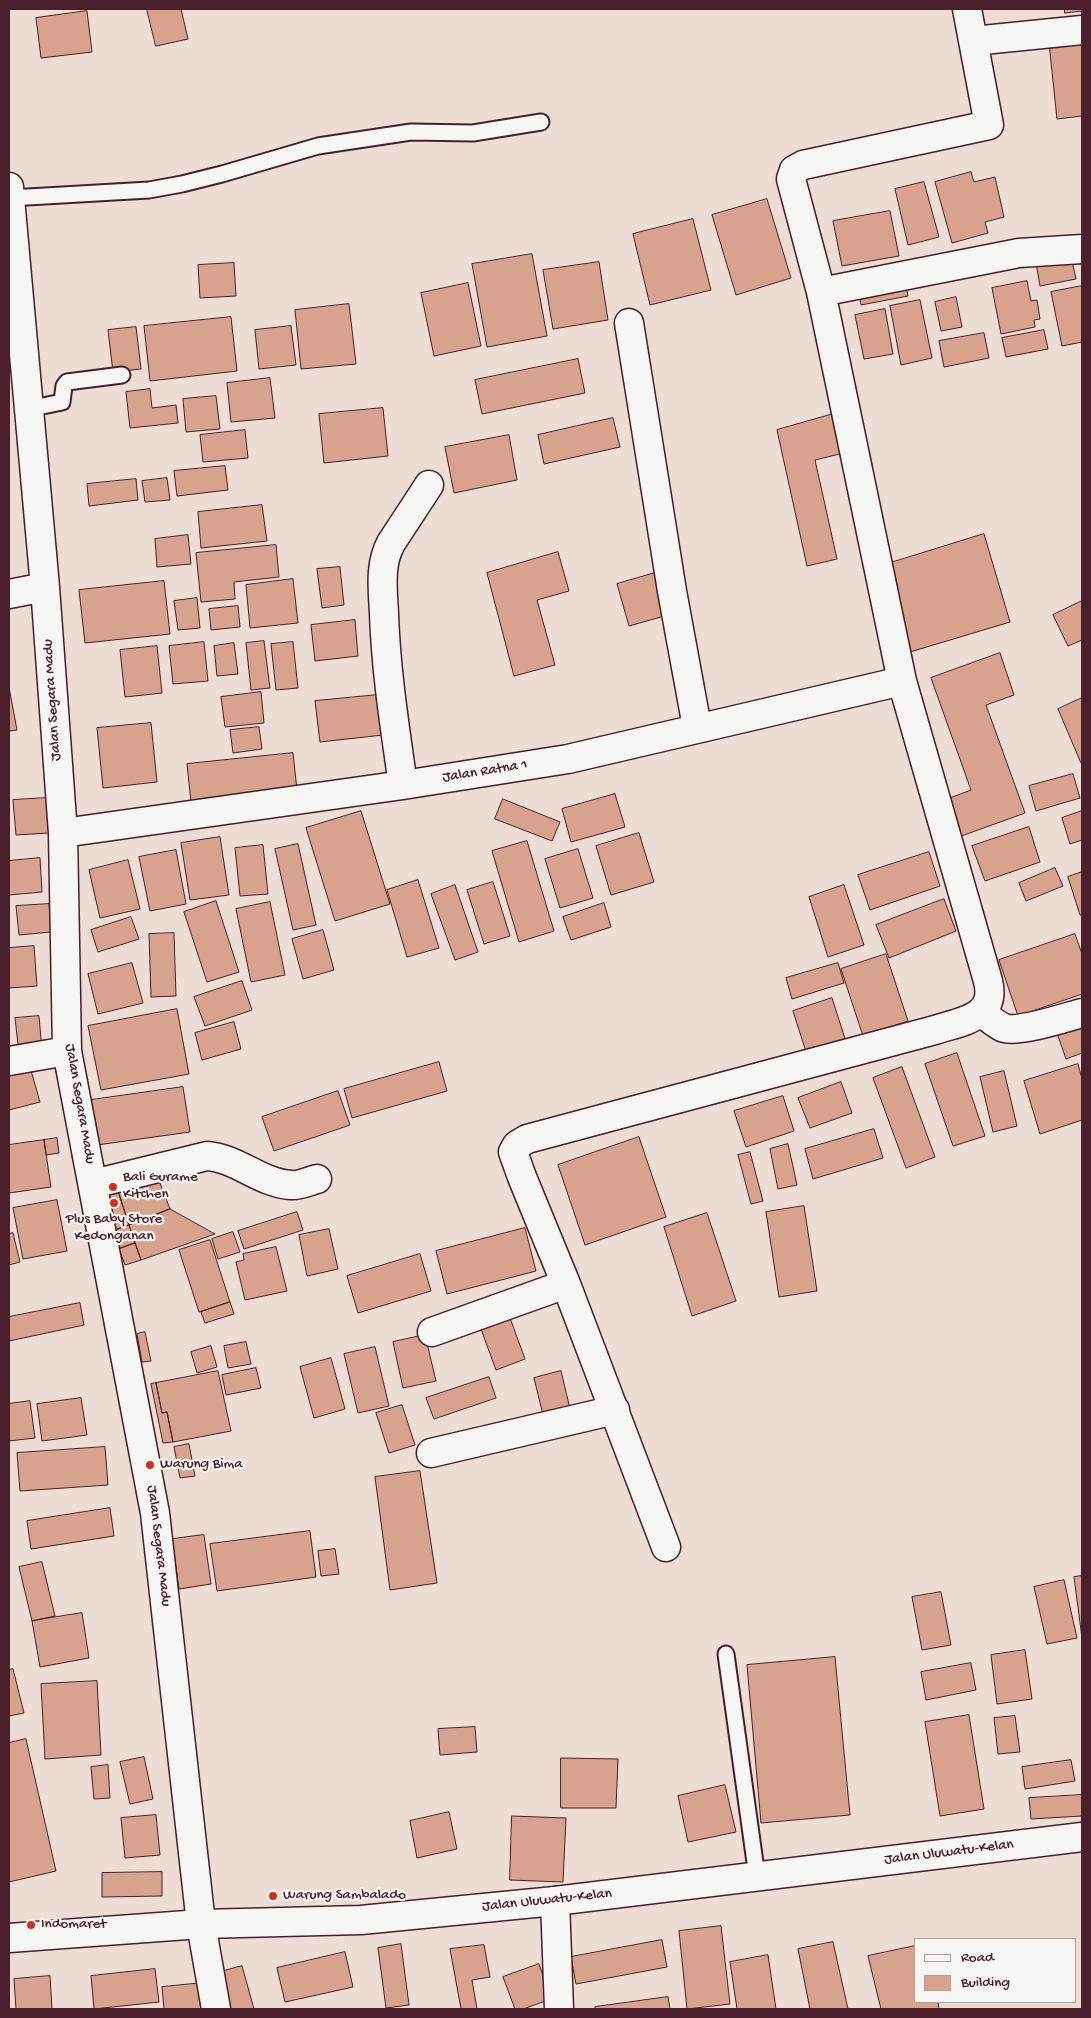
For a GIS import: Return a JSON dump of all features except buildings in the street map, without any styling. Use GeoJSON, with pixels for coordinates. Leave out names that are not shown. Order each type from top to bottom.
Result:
{"type":"FeatureCollection","features":[{"type":"Feature","properties":{"kind":"street"},"geometry":{"type":"LineString","coordinates":[[666,1548],[566,1284],[515,1157],[514,1149],[522,1141],[935,1030],[972,1017],[981,1012],[989,1001],[988,982],[902,681],[821,292],[791,184],[792,173],[803,165],[989,125],[967,9]]}},
{"type":"Feature","properties":{"kind":"street"},"geometry":{"type":"LineString","coordinates":[[973,41],[1082,30]]}},
{"type":"Feature","properties":{"kind":"street","name":"Jalan Segara Madu"},"geometry":{"type":"LineString","coordinates":[[9,205],[45,587],[63,832],[67,1051],[155,1512],[202,1924],[216,2009]]}},
{"type":"Feature","properties":{"kind":"street"},"geometry":{"type":"LineString","coordinates":[[821,292],[1019,253],[1082,249]]}},
{"type":"Feature","properties":{"kind":"street"},"geometry":{"type":"LineString","coordinates":[[629,323],[672,591],[697,727]]}},
{"type":"Feature","properties":{"kind":"street"},"geometry":{"type":"LineString","coordinates":[[403,785],[388,687],[383,596],[384,566],[386,553],[391,543],[429,485]]}},
{"type":"Feature","properties":{"kind":"street"},"geometry":{"type":"LineString","coordinates":[[9,594],[45,587]]}},
{"type":"Feature","properties":{"kind":"street","name":"Jalan Ratna 1"},"geometry":{"type":"LineString","coordinates":[[63,832],[403,785],[568,759],[697,727],[902,681]]}},
{"type":"Feature","properties":{"kind":"street"},"geometry":{"type":"LineString","coordinates":[[981,1012],[1003,1028],[1010,1030],[1034,1026],[1082,1013]]}},
{"type":"Feature","properties":{"kind":"street"},"geometry":{"type":"LineString","coordinates":[[9,1062],[67,1051]]}},
{"type":"Feature","properties":{"kind":"street"},"geometry":{"type":"LineString","coordinates":[[93,1184],[207,1156],[227,1161],[275,1182],[292,1186],[317,1179]]}},
{"type":"Feature","properties":{"kind":"street"},"geometry":{"type":"LineString","coordinates":[[432,1332],[566,1284]]}},
{"type":"Feature","properties":{"kind":"street"},"geometry":{"type":"LineString","coordinates":[[431,1454],[614,1410]]}},
{"type":"Feature","properties":{"kind":"street","name":"Jalan Uluwatu-Kelan"},"geometry":{"type":"LineString","coordinates":[[9,1938],[202,1924],[361,1920],[555,1901],[1082,1837]]}},
{"type":"Feature","properties":{"kind":"street"},"geometry":{"type":"LineString","coordinates":[[555,1901],[559,2009]]}},
{"type":"Feature","properties":{"kind":"lane"},"geometry":{"type":"LineString","coordinates":[[9,205],[150,190],[182,184],[318,146],[412,132],[474,132],[541,122]]}},
{"type":"Feature","properties":{"kind":"lane"},"geometry":{"type":"LineString","coordinates":[[28,408],[62,402],[64,386],[67,382],[122,375]]}},
{"type":"Feature","properties":{"kind":"lane"},"geometry":{"type":"LineString","coordinates":[[726,1654],[757,1877]]}},
{"type":"Feature","properties":{"kind":"place","name":"Bali Gurame Kitchen"},"geometry":{"type":"Point","coordinates":[113,1187]}},
{"type":"Feature","properties":{"kind":"place","name":"Plus Baby Store Kedonganan"},"geometry":{"type":"Point","coordinates":[114,1203]}},
{"type":"Feature","properties":{"kind":"place","name":"Warung Bima"},"geometry":{"type":"Point","coordinates":[150,1465]}},
{"type":"Feature","properties":{"kind":"place","name":"Warung Sambalado"},"geometry":{"type":"Point","coordinates":[273,1896]}},
{"type":"Feature","properties":{"kind":"place","name":"Indomaret"},"geometry":{"type":"Point","coordinates":[31,1925]}}]}
